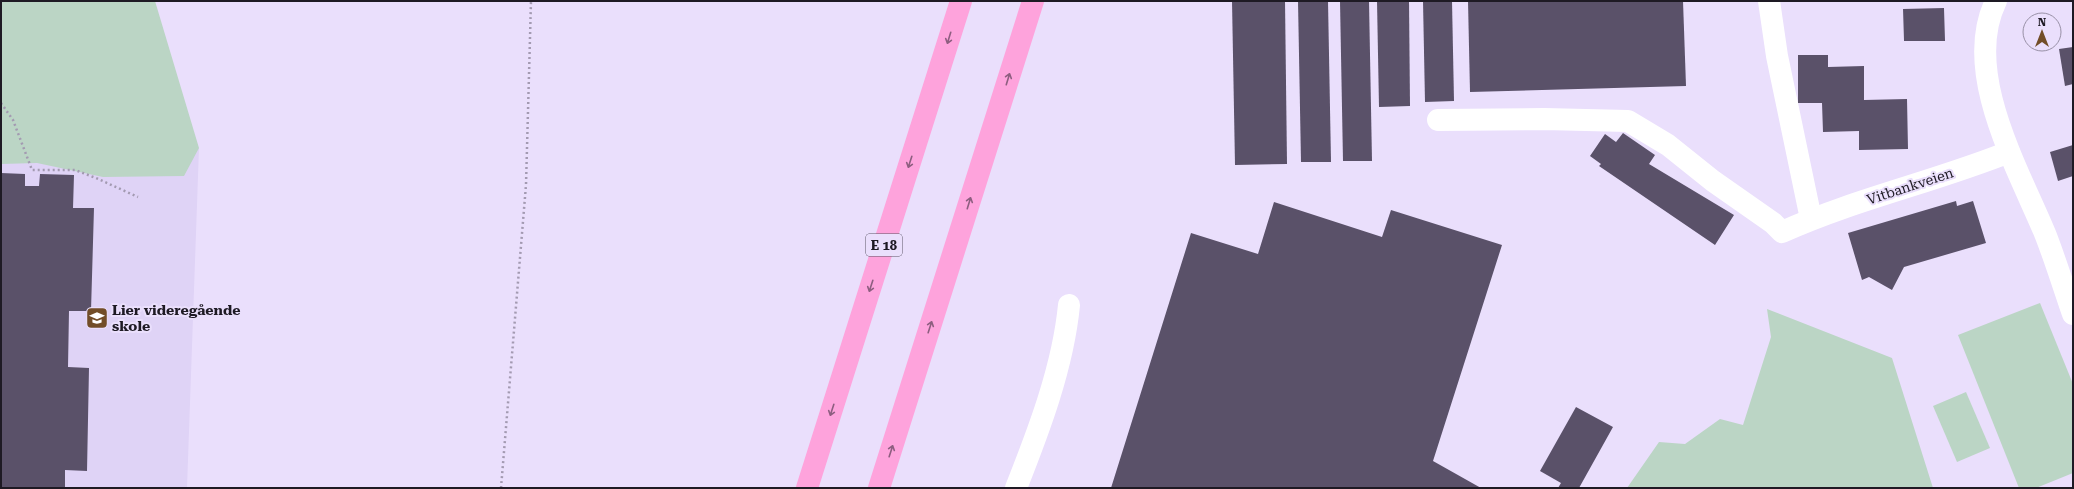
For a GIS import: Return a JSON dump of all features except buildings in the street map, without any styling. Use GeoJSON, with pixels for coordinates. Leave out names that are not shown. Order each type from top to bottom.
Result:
{"type":"FeatureCollection","features":[{"type":"Feature","properties":{"kind":"highway","name":"E 18"},"geometry":{"type":"LineString","coordinates":[[807,488],[961,1]]}},
{"type":"Feature","properties":{"kind":"highway"},"geometry":{"type":"LineString","coordinates":[[879,488],[1033,1]]}},
{"type":"Feature","properties":{"kind":"street"},"geometry":{"type":"LineString","coordinates":[[1769,1],[1777,56],[1811,219]]}},
{"type":"Feature","properties":{"kind":"street"},"geometry":{"type":"LineString","coordinates":[[1996,1],[1989,15],[1984,46],[1990,93],[2009,152],[2046,237],[2073,314]]}},
{"type":"Feature","properties":{"kind":"street","name":"Vitbankveien"},"geometry":{"type":"LineString","coordinates":[[1438,120],[1544,119],[1628,122],[1668,145],[1713,181],[1773,223],[1782,232],[1811,219],[1979,164],[2009,152]]}},
{"type":"Feature","properties":{"kind":"street"},"geometry":{"type":"LineString","coordinates":[[1016,488],[1031,451],[1051,388],[1067,322],[1069,305]]}},
{"type":"Feature","properties":{"kind":"path"},"geometry":{"type":"LineString","coordinates":[[501,488],[526,186],[531,1]]}},
{"type":"Feature","properties":{"kind":"path"},"geometry":{"type":"LineString","coordinates":[[1,103],[13,120],[32,170],[75,170],[138,197]]}},
{"type":"Feature","properties":{"kind":"shaded area","name":"Lier videregående skole"},"geometry":{"type":"Polygon","coordinates":[[[1,120],[199,148],[187,488],[1,488],[1,120]]]}},
{"type":"Feature","properties":{"kind":"green space"},"geometry":{"type":"Polygon","coordinates":[[[1,1],[155,1],[199,148],[184,176],[103,177],[37,163],[1,164],[1,1]]]}},
{"type":"Feature","properties":{"kind":"green space"},"geometry":{"type":"Polygon","coordinates":[[[2040,303],[2073,384],[2073,473],[2036,488],[2019,488],[1958,335],[2040,303]]]}},
{"type":"Feature","properties":{"kind":"green space"},"geometry":{"type":"Polygon","coordinates":[[[1767,309],[1892,358],[1933,488],[1627,488],[1659,442],[1685,444],[1720,419],[1743,425],[1771,337],[1767,309]]]}},
{"type":"Feature","properties":{"kind":"green space"},"geometry":{"type":"Polygon","coordinates":[[[1966,392],[1990,448],[1957,462],[1933,406],[1966,392]]]}},
{"type":"Feature","properties":{"kind":"place","name":"Lier videregående skole"},"geometry":{"type":"Point","coordinates":[97,318]}}]}
